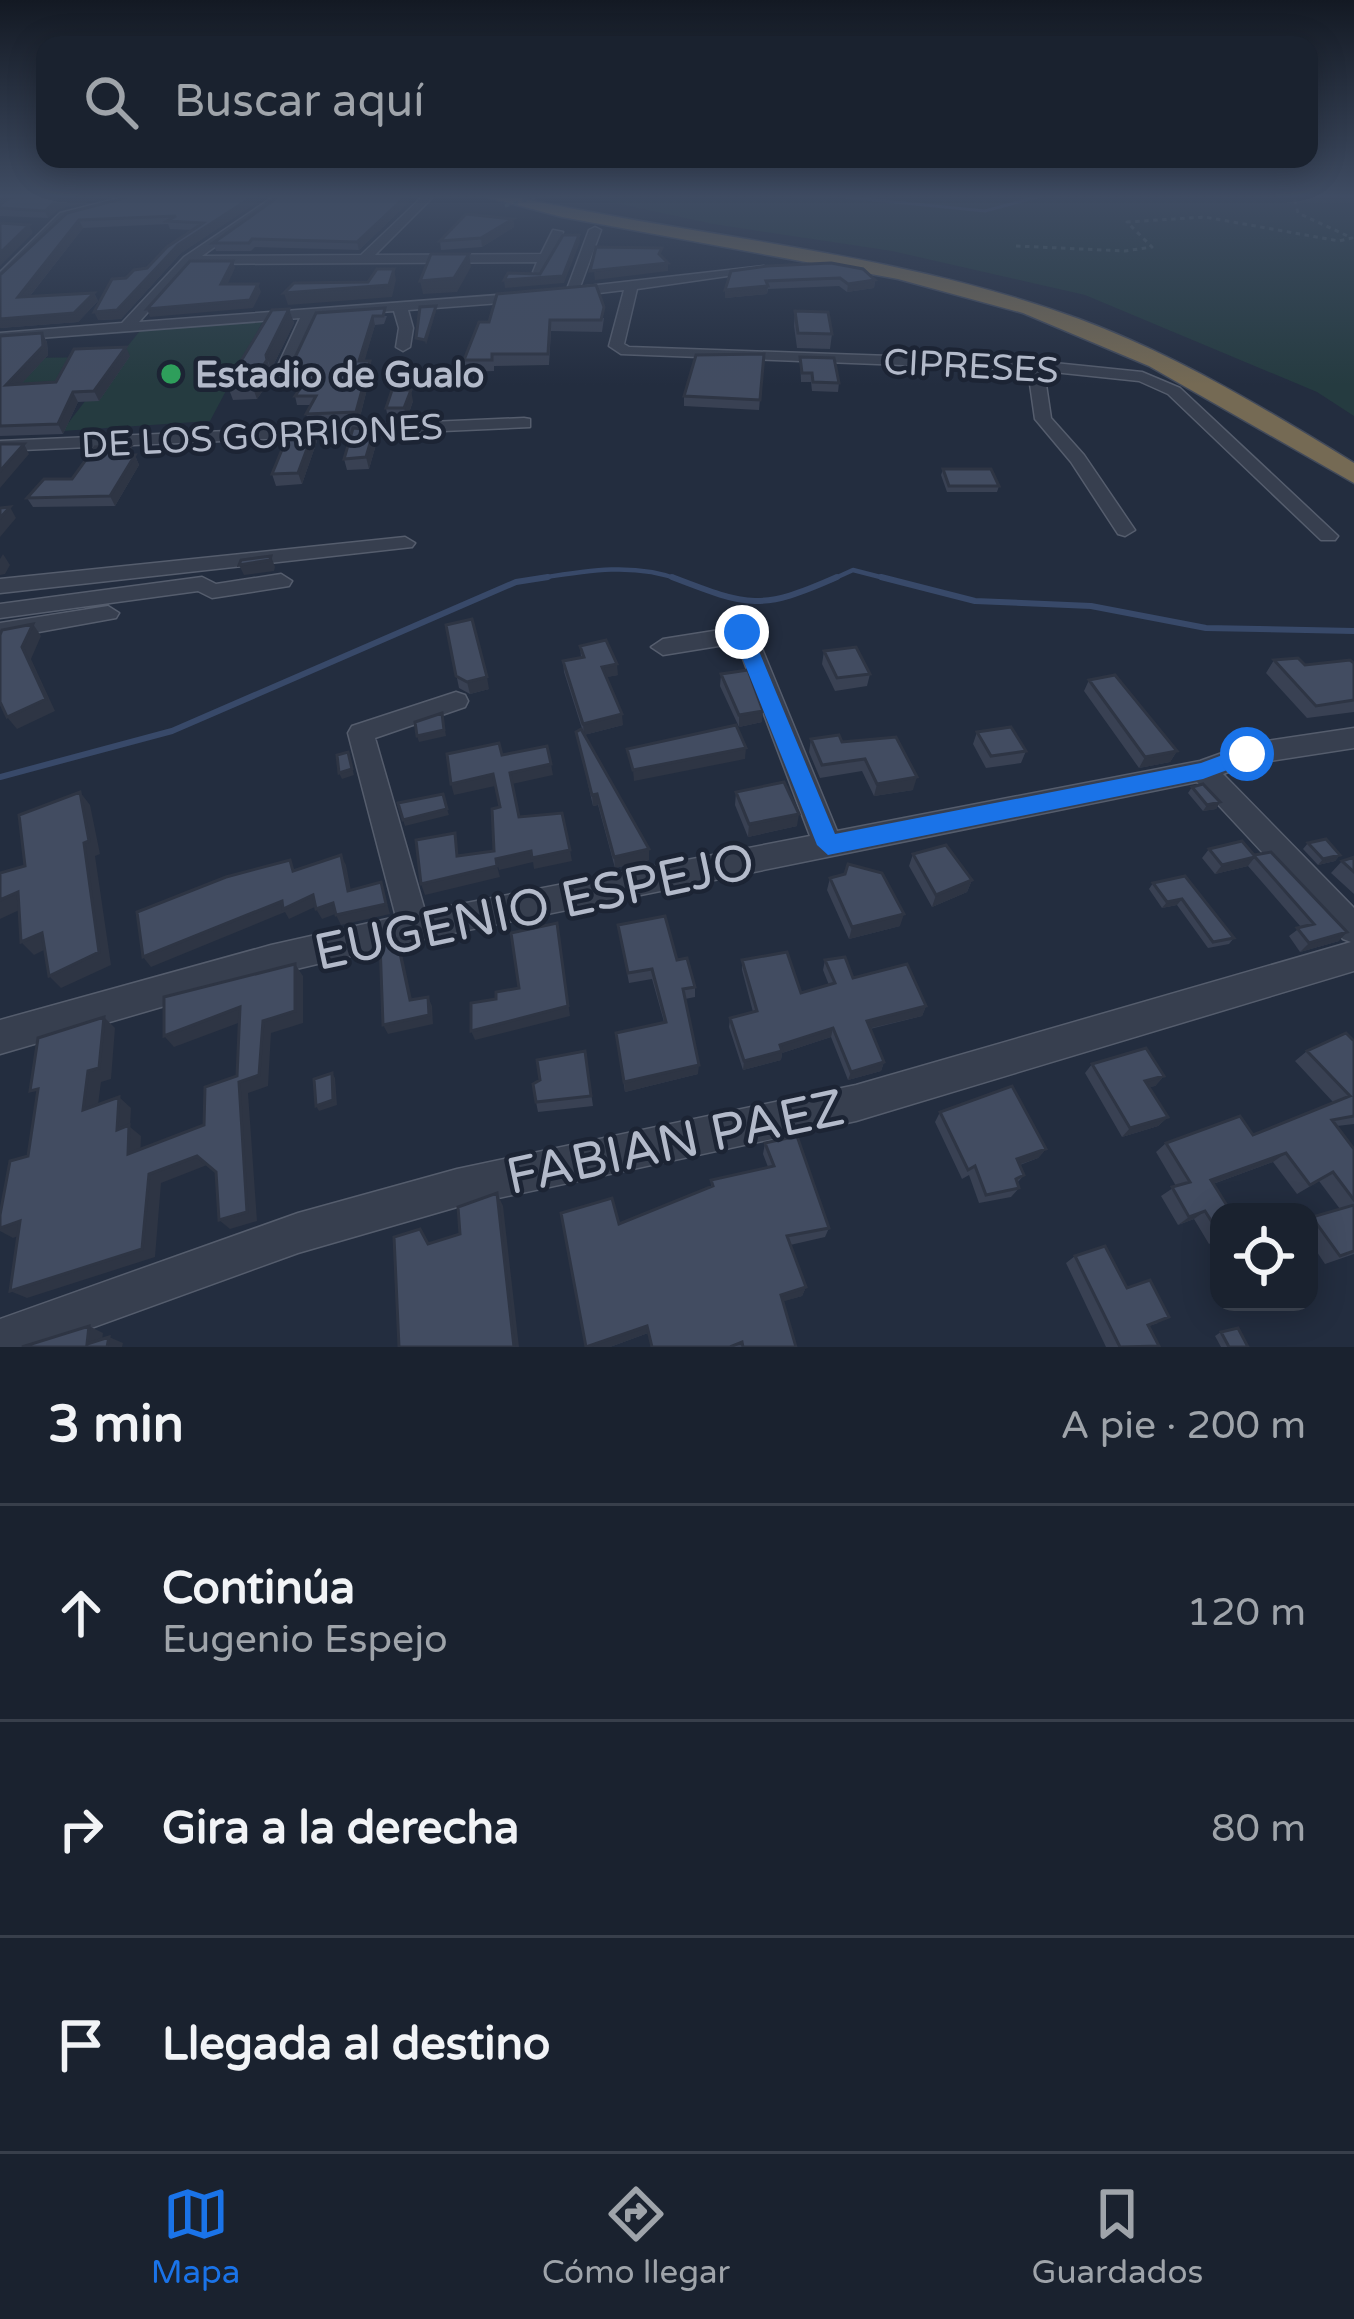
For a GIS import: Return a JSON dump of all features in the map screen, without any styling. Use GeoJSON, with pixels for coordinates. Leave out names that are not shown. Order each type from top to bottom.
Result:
{"type":"FeatureCollection","features":[{"type":"Feature","properties":{"kind":"highway"},"geometry":{"type":"LineString","coordinates":[[819,260],[894,273],[1034,310],[1154,358],[1354,476]]}},
{"type":"Feature","properties":{"kind":"highway"},"geometry":{"type":"LineString","coordinates":[[877,260],[1044,301],[1178,354],[1354,451]]}},
{"type":"Feature","properties":{"kind":"street"},"geometry":{"type":"LineString","coordinates":[[126,328],[188,260],[377,260]]}},
{"type":"Feature","properties":{"kind":"street"},"geometry":{"type":"LineString","coordinates":[[528,296],[544,260]]}},
{"type":"Feature","properties":{"kind":"street"},"geometry":{"type":"LineString","coordinates":[[572,292],[584,260]]}},
{"type":"Feature","properties":{"kind":"street"},"geometry":{"type":"LineString","coordinates":[[0,337],[400,308],[631,287],[778,267]]}},
{"type":"Feature","properties":{"kind":"street","name":"CIPRESES"},"geometry":{"type":"LineString","coordinates":[[631,287],[616,346],[626,351],[1036,366],[1142,377],[1166,386],[1328,536]]}},
{"type":"Feature","properties":{"kind":"street"},"geometry":{"type":"LineString","coordinates":[[400,308],[406,328],[403,347]]}},
{"type":"Feature","properties":{"kind":"street"},"geometry":{"type":"LineString","coordinates":[[283,372],[309,315]]}},
{"type":"Feature","properties":{"kind":"street"},"geometry":{"type":"LineString","coordinates":[[1036,366],[1043,419],[1078,459],[1125,530]]}},
{"type":"Feature","properties":{"kind":"street","name":"DE LOS GORRIONES"},"geometry":{"type":"LineString","coordinates":[[0,446],[524,423]]}},
{"type":"Feature","properties":{"kind":"street"},"geometry":{"type":"LineString","coordinates":[[0,586],[405,543]]}},
{"type":"Feature","properties":{"kind":"street"},"geometry":{"type":"LineString","coordinates":[[0,611],[202,584],[212,591],[281,581]]}},
{"type":"Feature","properties":{"kind":"street"},"geometry":{"type":"LineString","coordinates":[[0,631],[108,613]]}},
{"type":"Feature","properties":{"kind":"street"},"geometry":{"type":"LineString","coordinates":[[662,647],[745,634],[828,845]]}},
{"type":"Feature","properties":{"kind":"street"},"geometry":{"type":"LineString","coordinates":[[413,927],[362,733],[365,728],[456,700]]}},
{"type":"Feature","properties":{"kind":"street","name":"EUGENIO ESPEJO"},"geometry":{"type":"LineString","coordinates":[[0,1037],[271,961],[413,927],[1203,771],[1247,754],[1354,738]]}},
{"type":"Feature","properties":{"kind":"street"},"geometry":{"type":"LineString","coordinates":[[1203,771],[1354,929]]}},
{"type":"Feature","properties":{"kind":"street","name":"FABIAN PAEZ"},"geometry":{"type":"LineString","coordinates":[[0,1340],[321,1226],[457,1188],[856,1103],[1354,956]]}},
{"type":"Feature","properties":{"kind":"green space"},"geometry":{"type":"Polygon","coordinates":[[[931,260],[1354,260],[1354,416],[1317,392],[1085,295],[931,260]]]}},
{"type":"Feature","properties":{"kind":"green space","name":"Estadio de Gualo"},"geometry":{"type":"Polygon","coordinates":[[[264,319],[210,421],[62,431],[106,374],[54,389],[21,392],[17,358],[119,357],[143,327],[264,319]]]}},
{"type":"Feature","properties":{"kind":"building"},"geometry":{"type":"Polygon","coordinates":[[[16,260],[47,260],[18,297],[94,293],[74,313],[0,319],[0,275],[16,260]]]}},
{"type":"Feature","properties":{"kind":"building"},"geometry":{"type":"Polygon","coordinates":[[[155,260],[164,260],[117,310],[94,312],[112,279],[147,268],[155,260]]]}},
{"type":"Feature","properties":{"kind":"building"},"geometry":{"type":"Polygon","coordinates":[[[429,260],[465,260],[454,278],[420,281],[429,260]]]}},
{"type":"Feature","properties":{"kind":"building"},"geometry":{"type":"Polygon","coordinates":[[[548,260],[569,260],[563,276],[504,280],[508,273],[540,274],[548,260]]]}},
{"type":"Feature","properties":{"kind":"building"},"geometry":{"type":"Polygon","coordinates":[[[593,260],[668,263],[590,271],[593,260]]]}},
{"type":"Feature","properties":{"kind":"building"},"geometry":{"type":"Polygon","coordinates":[[[190,261],[233,261],[221,284],[258,284],[250,300],[147,309],[190,261]]]}},
{"type":"Feature","properties":{"kind":"building"},"geometry":{"type":"Polygon","coordinates":[[[831,263],[863,269],[875,280],[848,284],[840,278],[766,281],[768,286],[725,290],[731,271],[831,263]]]}},
{"type":"Feature","properties":{"kind":"building"},"geometry":{"type":"Polygon","coordinates":[[[377,269],[394,269],[389,285],[284,293],[294,283],[368,282],[377,269]]]}},
{"type":"Feature","properties":{"kind":"building"},"geometry":{"type":"Polygon","coordinates":[[[596,285],[604,307],[601,320],[550,320],[548,354],[492,354],[492,360],[464,360],[479,322],[489,322],[497,294],[596,285]]]}},
{"type":"Feature","properties":{"kind":"building"},"geometry":{"type":"Polygon","coordinates":[[[436,306],[425,340],[416,338],[420,307],[436,306]]]}},
{"type":"Feature","properties":{"kind":"building"},"geometry":{"type":"Polygon","coordinates":[[[385,308],[383,316],[373,316],[359,361],[370,361],[356,412],[306,414],[316,396],[295,396],[316,366],[291,366],[316,313],[385,308]]]}},
{"type":"Feature","properties":{"kind":"building"},"geometry":{"type":"Polygon","coordinates":[[[289,309],[267,360],[251,383],[227,384],[272,310],[289,309]]]}},
{"type":"Feature","properties":{"kind":"building"},"geometry":{"type":"Polygon","coordinates":[[[795,311],[828,312],[832,334],[798,333],[795,311]]]}},
{"type":"Feature","properties":{"kind":"building"},"geometry":{"type":"Polygon","coordinates":[[[42,333],[43,346],[6,385],[56,382],[74,349],[126,347],[94,391],[73,392],[58,424],[0,426],[0,336],[42,333]]]}},
{"type":"Feature","properties":{"kind":"building"},"geometry":{"type":"Polygon","coordinates":[[[764,354],[760,400],[684,396],[696,355],[764,354]]]}},
{"type":"Feature","properties":{"kind":"building"},"geometry":{"type":"Polygon","coordinates":[[[800,357],[834,358],[839,383],[813,382],[812,373],[802,373],[800,357]]]}},
{"type":"Feature","properties":{"kind":"building"},"geometry":{"type":"Polygon","coordinates":[[[392,390],[411,390],[404,408],[386,408],[392,390]]]}},
{"type":"Feature","properties":{"kind":"building"},"geometry":{"type":"Polygon","coordinates":[[[353,428],[374,430],[366,457],[344,459],[353,428]]]}},
{"type":"Feature","properties":{"kind":"building"},"geometry":{"type":"Polygon","coordinates":[[[314,430],[298,473],[272,474],[288,435],[314,430]]]}},
{"type":"Feature","properties":{"kind":"building"},"geometry":{"type":"Polygon","coordinates":[[[0,444],[24,444],[0,471],[0,444]]]}},
{"type":"Feature","properties":{"kind":"building"},"geometry":{"type":"Polygon","coordinates":[[[131,446],[124,456],[135,455],[110,496],[27,498],[44,479],[72,479],[95,447],[131,446]]]}},
{"type":"Feature","properties":{"kind":"building"},"geometry":{"type":"Polygon","coordinates":[[[943,469],[991,469],[999,486],[949,486],[943,469]]]}},
{"type":"Feature","properties":{"kind":"building"},"geometry":{"type":"Polygon","coordinates":[[[271,556],[270,560],[239,565],[241,560],[271,556]]]}},
{"type":"Feature","properties":{"kind":"building"},"geometry":{"type":"Polygon","coordinates":[[[472,619],[487,677],[467,682],[456,676],[446,625],[472,619]]]}},
{"type":"Feature","properties":{"kind":"building"},"geometry":{"type":"Polygon","coordinates":[[[33,624],[22,647],[46,699],[7,717],[0,702],[0,635],[2,630],[33,624]]]}},
{"type":"Feature","properties":{"kind":"building"},"geometry":{"type":"Polygon","coordinates":[[[606,640],[617,664],[602,667],[622,714],[583,724],[563,661],[584,657],[580,646],[606,640]]]}},
{"type":"Feature","properties":{"kind":"building"},"geometry":{"type":"Polygon","coordinates":[[[856,647],[870,674],[837,678],[824,651],[856,647]]]}},
{"type":"Feature","properties":{"kind":"building"},"geometry":{"type":"Polygon","coordinates":[[[1298,658],[1305,665],[1354,663],[1354,700],[1316,706],[1274,660],[1298,658]]]}},
{"type":"Feature","properties":{"kind":"building"},"geometry":{"type":"Polygon","coordinates":[[[748,670],[763,711],[739,715],[721,674],[748,670]]]}},
{"type":"Feature","properties":{"kind":"building"},"geometry":{"type":"Polygon","coordinates":[[[1115,675],[1177,751],[1145,757],[1089,680],[1115,675]]]}},
{"type":"Feature","properties":{"kind":"building"},"geometry":{"type":"Polygon","coordinates":[[[442,713],[444,730],[417,736],[415,722],[442,713]]]}},
{"type":"Feature","properties":{"kind":"building"},"geometry":{"type":"Polygon","coordinates":[[[736,725],[746,748],[633,770],[627,749],[736,725]]]}},
{"type":"Feature","properties":{"kind":"building"},"geometry":{"type":"Polygon","coordinates":[[[1011,727],[1026,751],[991,756],[977,732],[1011,727]]]}},
{"type":"Feature","properties":{"kind":"building"},"geometry":{"type":"Polygon","coordinates":[[[581,729],[649,849],[614,857],[597,794],[592,795],[576,732],[581,729]]]}},
{"type":"Feature","properties":{"kind":"building"},"geometry":{"type":"Polygon","coordinates":[[[839,735],[842,742],[896,737],[917,777],[877,784],[865,759],[822,765],[811,739],[839,735]]]}},
{"type":"Feature","properties":{"kind":"building"},"geometry":{"type":"Polygon","coordinates":[[[499,743],[502,755],[547,746],[551,764],[510,773],[519,817],[562,813],[570,850],[532,858],[531,851],[496,859],[497,866],[421,884],[416,840],[455,833],[457,856],[494,851],[492,809],[500,807],[493,774],[451,784],[447,754],[499,743]]]}},
{"type":"Feature","properties":{"kind":"building"},"geometry":{"type":"Polygon","coordinates":[[[348,752],[352,769],[339,773],[337,755],[348,752]]]}},
{"type":"Feature","properties":{"kind":"building"},"geometry":{"type":"Polygon","coordinates":[[[784,782],[799,814],[749,824],[736,792],[784,782]]]}},
{"type":"Feature","properties":{"kind":"building"},"geometry":{"type":"Polygon","coordinates":[[[1203,784],[1220,802],[1207,805],[1192,787],[1203,784]]]}},
{"type":"Feature","properties":{"kind":"building"},"geometry":{"type":"Polygon","coordinates":[[[80,792],[99,952],[49,976],[42,933],[21,942],[18,892],[0,900],[0,873],[25,866],[19,815],[80,792]]]}},
{"type":"Feature","properties":{"kind":"building"},"geometry":{"type":"Polygon","coordinates":[[[443,794],[447,809],[403,820],[398,803],[443,794]]]}},
{"type":"Feature","properties":{"kind":"building"},"geometry":{"type":"Polygon","coordinates":[[[1326,839],[1340,855],[1323,859],[1308,843],[1326,839]]]}},
{"type":"Feature","properties":{"kind":"building"},"geometry":{"type":"Polygon","coordinates":[[[1242,841],[1254,855],[1271,852],[1347,932],[1309,943],[1297,928],[1314,924],[1255,857],[1222,865],[1209,849],[1242,841]]]}},
{"type":"Feature","properties":{"kind":"building"},"geometry":{"type":"Polygon","coordinates":[[[946,845],[972,880],[936,895],[913,854],[946,845]]]}},
{"type":"Feature","properties":{"kind":"building"},"geometry":{"type":"Polygon","coordinates":[[[341,855],[348,891],[381,882],[386,904],[336,915],[333,903],[316,909],[313,895],[283,909],[282,901],[143,957],[137,912],[226,877],[290,860],[293,871],[341,855]]]}},
{"type":"Feature","properties":{"kind":"building"},"geometry":{"type":"Polygon","coordinates":[[[848,864],[882,873],[904,914],[852,927],[830,878],[845,874],[848,864]]]}},
{"type":"Feature","properties":{"kind":"building"},"geometry":{"type":"Polygon","coordinates":[[[1185,876],[1234,938],[1213,942],[1182,899],[1167,902],[1153,883],[1185,876]]]}},
{"type":"Feature","properties":{"kind":"building"},"geometry":{"type":"Polygon","coordinates":[[[665,916],[677,960],[687,958],[695,987],[683,989],[699,1065],[624,1082],[616,1033],[666,1022],[652,969],[628,973],[618,925],[665,916]]]}},
{"type":"Feature","properties":{"kind":"building"},"geometry":{"type":"Polygon","coordinates":[[[557,923],[568,1006],[471,1031],[471,1003],[496,999],[496,992],[519,988],[511,933],[557,923]]]}},
{"type":"Feature","properties":{"kind":"building"},"geometry":{"type":"Polygon","coordinates":[[[397,939],[410,1000],[428,997],[429,1015],[383,1025],[380,943],[397,939]]]}},
{"type":"Feature","properties":{"kind":"building"},"geometry":{"type":"Polygon","coordinates":[[[787,952],[801,993],[835,983],[825,960],[845,957],[853,978],[907,964],[926,1006],[867,1021],[884,1062],[851,1072],[833,1028],[780,1045],[782,1051],[744,1061],[730,1018],[757,1011],[742,960],[787,952]]]}},
{"type":"Feature","properties":{"kind":"building"},"geometry":{"type":"Polygon","coordinates":[[[295,964],[295,1011],[263,1021],[259,1075],[239,1082],[247,1212],[219,1220],[216,1172],[197,1156],[149,1174],[142,1249],[10,1291],[20,1221],[0,1228],[0,1215],[10,1161],[28,1156],[38,1089],[30,1091],[38,1038],[104,1017],[99,1068],[88,1071],[83,1110],[119,1097],[117,1130],[129,1125],[128,1154],[204,1125],[205,1087],[237,1076],[240,1007],[164,1036],[164,997],[295,964]]]}},
{"type":"Feature","properties":{"kind":"building"},"geometry":{"type":"Polygon","coordinates":[[[1346,1033],[1354,1041],[1354,1116],[1332,1120],[1354,1149],[1354,1200],[1333,1172],[1310,1185],[1286,1153],[1211,1180],[1225,1203],[1210,1203],[1210,1219],[1205,1211],[1189,1217],[1172,1187],[1190,1182],[1166,1143],[1240,1116],[1253,1135],[1350,1096],[1307,1051],[1346,1033]]]}},
{"type":"Feature","properties":{"kind":"building"},"geometry":{"type":"Polygon","coordinates":[[[1146,1048],[1164,1076],[1145,1081],[1168,1117],[1130,1128],[1092,1064],[1146,1048]]]}},
{"type":"Feature","properties":{"kind":"building"},"geometry":{"type":"Polygon","coordinates":[[[585,1051],[591,1096],[536,1102],[537,1060],[585,1051]]]}},
{"type":"Feature","properties":{"kind":"building"},"geometry":{"type":"Polygon","coordinates":[[[332,1073],[333,1100],[316,1106],[314,1079],[332,1073]]]}},
{"type":"Feature","properties":{"kind":"building"},"geometry":{"type":"Polygon","coordinates":[[[1012,1086],[1046,1149],[1017,1159],[1024,1175],[1016,1179],[1019,1188],[986,1195],[975,1166],[968,1170],[940,1112],[1012,1086]]]}},
{"type":"Feature","properties":{"kind":"building"},"geometry":{"type":"Polygon","coordinates":[[[797,1136],[829,1228],[787,1236],[806,1287],[781,1295],[796,1347],[743,1347],[742,1342],[730,1347],[652,1347],[647,1326],[586,1347],[561,1213],[612,1198],[619,1224],[713,1186],[711,1180],[774,1166],[765,1143],[797,1136]]]}},
{"type":"Feature","properties":{"kind":"building"},"geometry":{"type":"Polygon","coordinates":[[[497,1193],[514,1347],[399,1347],[394,1237],[420,1229],[428,1244],[460,1234],[458,1207],[497,1193]]]}},
{"type":"Feature","properties":{"kind":"building"},"geometry":{"type":"Polygon","coordinates":[[[1354,1205],[1354,1251],[1340,1256],[1318,1225],[1318,1215],[1354,1205]]]}},
{"type":"Feature","properties":{"kind":"building"},"geometry":{"type":"Polygon","coordinates":[[[1105,1246],[1127,1288],[1150,1280],[1169,1317],[1148,1325],[1159,1346],[1120,1347],[1075,1256],[1105,1246]]]}},
{"type":"Feature","properties":{"kind":"building"},"geometry":{"type":"Polygon","coordinates":[[[89,1326],[87,1344],[109,1337],[107,1347],[22,1347],[89,1326]]]}},
{"type":"Feature","properties":{"kind":"building"},"geometry":{"type":"Polygon","coordinates":[[[1238,1328],[1248,1347],[1229,1347],[1221,1332],[1238,1328]]]}},
{"type":"Feature","properties":{"kind":"waterway"},"geometry":{"type":"LineString","coordinates":[[548,577],[624,570],[680,580]]}},
{"type":"Feature","properties":{"kind":"waterway"},"geometry":{"type":"LineString","coordinates":[[831,580],[853,570],[892,580]]}},
{"type":"Feature","properties":{"kind":"waterway"},"geometry":{"type":"LineString","coordinates":[[0,777],[172,731],[516,582],[548,577]]}},
{"type":"Feature","properties":{"kind":"waterway"},"geometry":{"type":"LineString","coordinates":[[529,580],[548,577]]}},
{"type":"Feature","properties":{"kind":"waterway"},"geometry":{"type":"LineString","coordinates":[[672,577],[755,601],[790,596],[837,577]]}},
{"type":"Feature","properties":{"kind":"waterway"},"geometry":{"type":"LineString","coordinates":[[881,577],[975,601],[1091,606],[1206,628],[1354,631]]}},
{"type":"Feature","properties":{"kind":"place","name":"Estadio de Gualo"},"geometry":{"type":"Point","coordinates":[171,374]}},
{"type":"Feature","properties":{"kind":"route"},"geometry":{"type":"LineString","coordinates":[[742,632],[828,845],[1203,771],[1211,764],[1247,754]]}}]}
